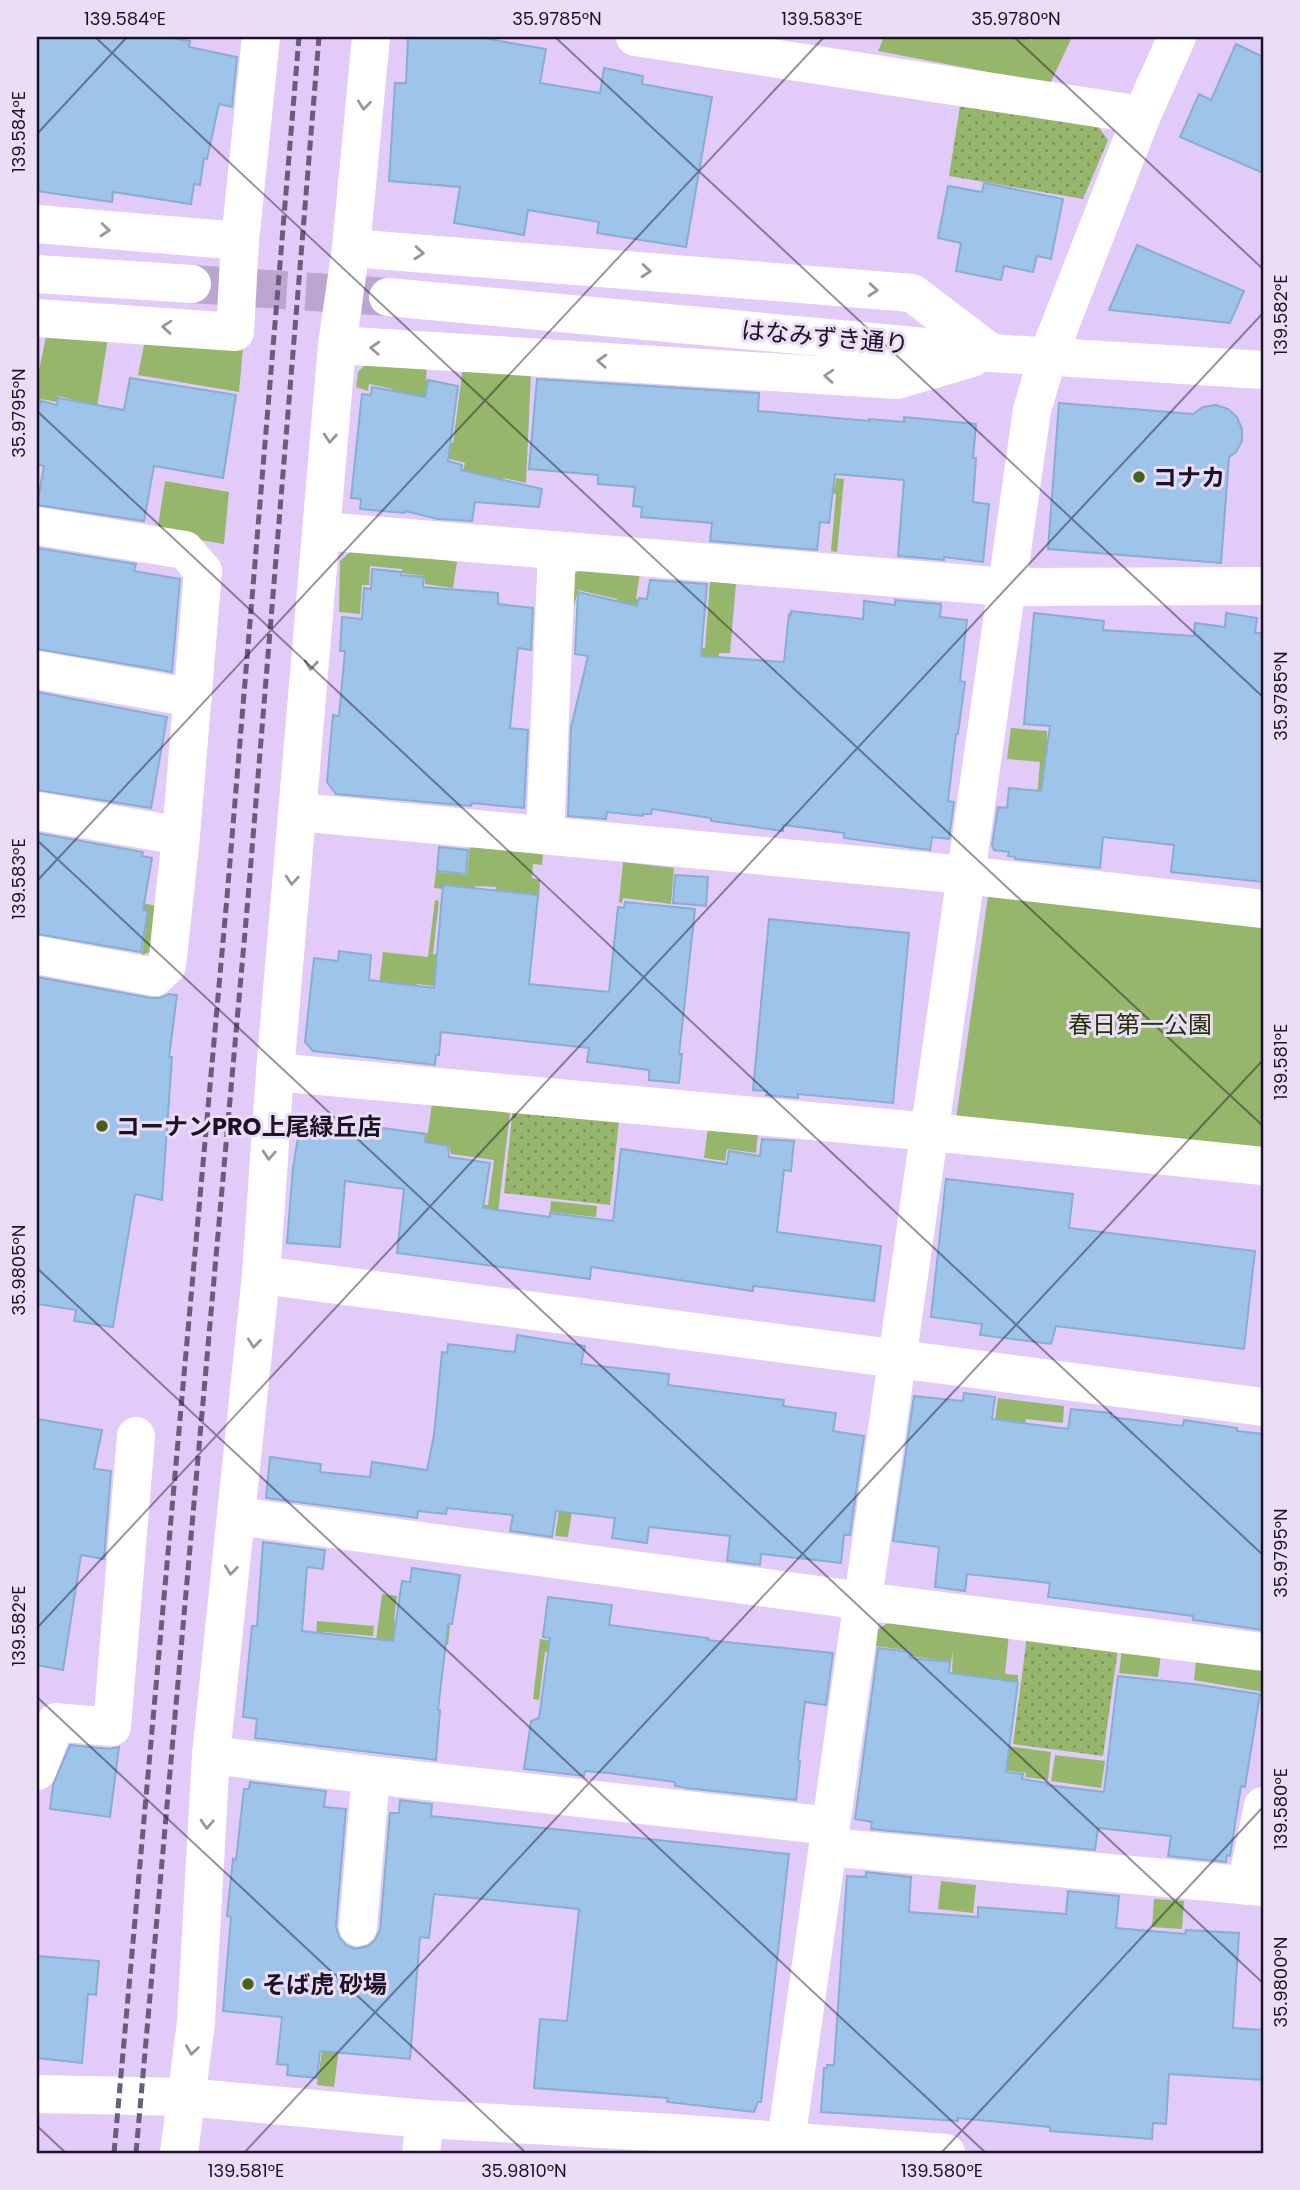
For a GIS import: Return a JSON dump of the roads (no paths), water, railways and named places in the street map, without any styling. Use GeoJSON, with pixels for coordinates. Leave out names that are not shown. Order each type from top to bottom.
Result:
{"type":"FeatureCollection","features":[{"type":"Feature","properties":{"kind":"street"},"geometry":{"type":"LineString","coordinates":[[37,318],[235,332],[240,241],[261,37]]}},
{"type":"Feature","properties":{"kind":"street"},"geometry":{"type":"LineString","coordinates":[[180,2153],[196,2022],[211,1755],[261,1275],[275,1072],[337,345],[351,248],[371,37]]}},
{"type":"Feature","properties":{"kind":"street"},"geometry":{"type":"LineString","coordinates":[[635,37],[1143,115]]}},
{"type":"Feature","properties":{"kind":"street"},"geometry":{"type":"LineString","coordinates":[[786,2141],[1032,410],[1048,356],[1143,115],[1177,37]]}},
{"type":"Feature","properties":{"kind":"street"},"geometry":{"type":"LineString","coordinates":[[37,224],[240,241]]}},
{"type":"Feature","properties":{"kind":"street"},"geometry":{"type":"LineString","coordinates":[[351,248],[912,293],[991,353]]}},
{"type":"Feature","properties":{"kind":"street"},"geometry":{"type":"LineString","coordinates":[[37,274],[192,284]]}},
{"type":"Feature","properties":{"kind":"street","name":"はなみずき通り"},"geometry":{"type":"LineString","coordinates":[[388,297],[991,353],[1263,370]]}},
{"type":"Feature","properties":{"kind":"street"},"geometry":{"type":"LineString","coordinates":[[337,345],[897,380],[991,353]]}},
{"type":"Feature","properties":{"kind":"street"},"geometry":{"type":"LineString","coordinates":[[37,526],[185,550],[203,571],[181,836],[166,966],[155,977],[37,955]]}},
{"type":"Feature","properties":{"kind":"street"},"geometry":{"type":"LineString","coordinates":[[322,531],[1006,587],[1263,586]]}},
{"type":"Feature","properties":{"kind":"street"},"geometry":{"type":"LineString","coordinates":[[545,835],[557,551]]}},
{"type":"Feature","properties":{"kind":"street"},"geometry":{"type":"LineString","coordinates":[[37,670],[193,698]]}},
{"type":"Feature","properties":{"kind":"street"},"geometry":{"type":"LineString","coordinates":[[37,811],[181,836]]}},
{"type":"Feature","properties":{"kind":"street"},"geometry":{"type":"LineString","coordinates":[[298,812],[965,875],[1263,909]]}},
{"type":"Feature","properties":{"kind":"street"},"geometry":{"type":"LineString","coordinates":[[275,1072],[931,1132],[1263,1166]]}},
{"type":"Feature","properties":{"kind":"street"},"geometry":{"type":"LineString","coordinates":[[261,1275],[1263,1407]]}},
{"type":"Feature","properties":{"kind":"street"},"geometry":{"type":"LineString","coordinates":[[37,1772],[56,1722],[112,1727],[136,1436]]}},
{"type":"Feature","properties":{"kind":"street"},"geometry":{"type":"LineString","coordinates":[[236,1516],[1263,1652]]}},
{"type":"Feature","properties":{"kind":"street"},"geometry":{"type":"LineString","coordinates":[[211,1755],[829,1836],[1255,1886],[1263,1806]]}},
{"type":"Feature","properties":{"kind":"street"},"geometry":{"type":"LineString","coordinates":[[358,1927],[371,1775]]}},
{"type":"Feature","properties":{"kind":"street"},"geometry":{"type":"LineString","coordinates":[[37,2094],[185,2097],[423,2136],[672,2143],[786,2141],[946,2153]]}},
{"type":"Feature","properties":{"kind":"tunnel"},"geometry":{"type":"LineString","coordinates":[[192,284],[388,297]]}},
{"type":"Feature","properties":{"kind":"railway"},"geometry":{"type":"LineString","coordinates":[[114,2153],[227,897],[299,37]]}},
{"type":"Feature","properties":{"kind":"railway"},"geometry":{"type":"LineString","coordinates":[[136,2153],[248,898],[319,37]]}},
{"type":"Feature","properties":{"kind":"place","name":"コナカ"},"geometry":{"type":"Point","coordinates":[1139,477]}},
{"type":"Feature","properties":{"kind":"place","name":"コーナンPRO上尾緑丘店"},"geometry":{"type":"Point","coordinates":[102,1126]}},
{"type":"Feature","properties":{"kind":"place","name":"そば虎 砂場"},"geometry":{"type":"Point","coordinates":[248,1984]}},
{"type":"Feature","properties":{"kind":"park label","name":"春日第一公園"},"geometry":{"type":"Point","coordinates":[1140,1024]}}]}
